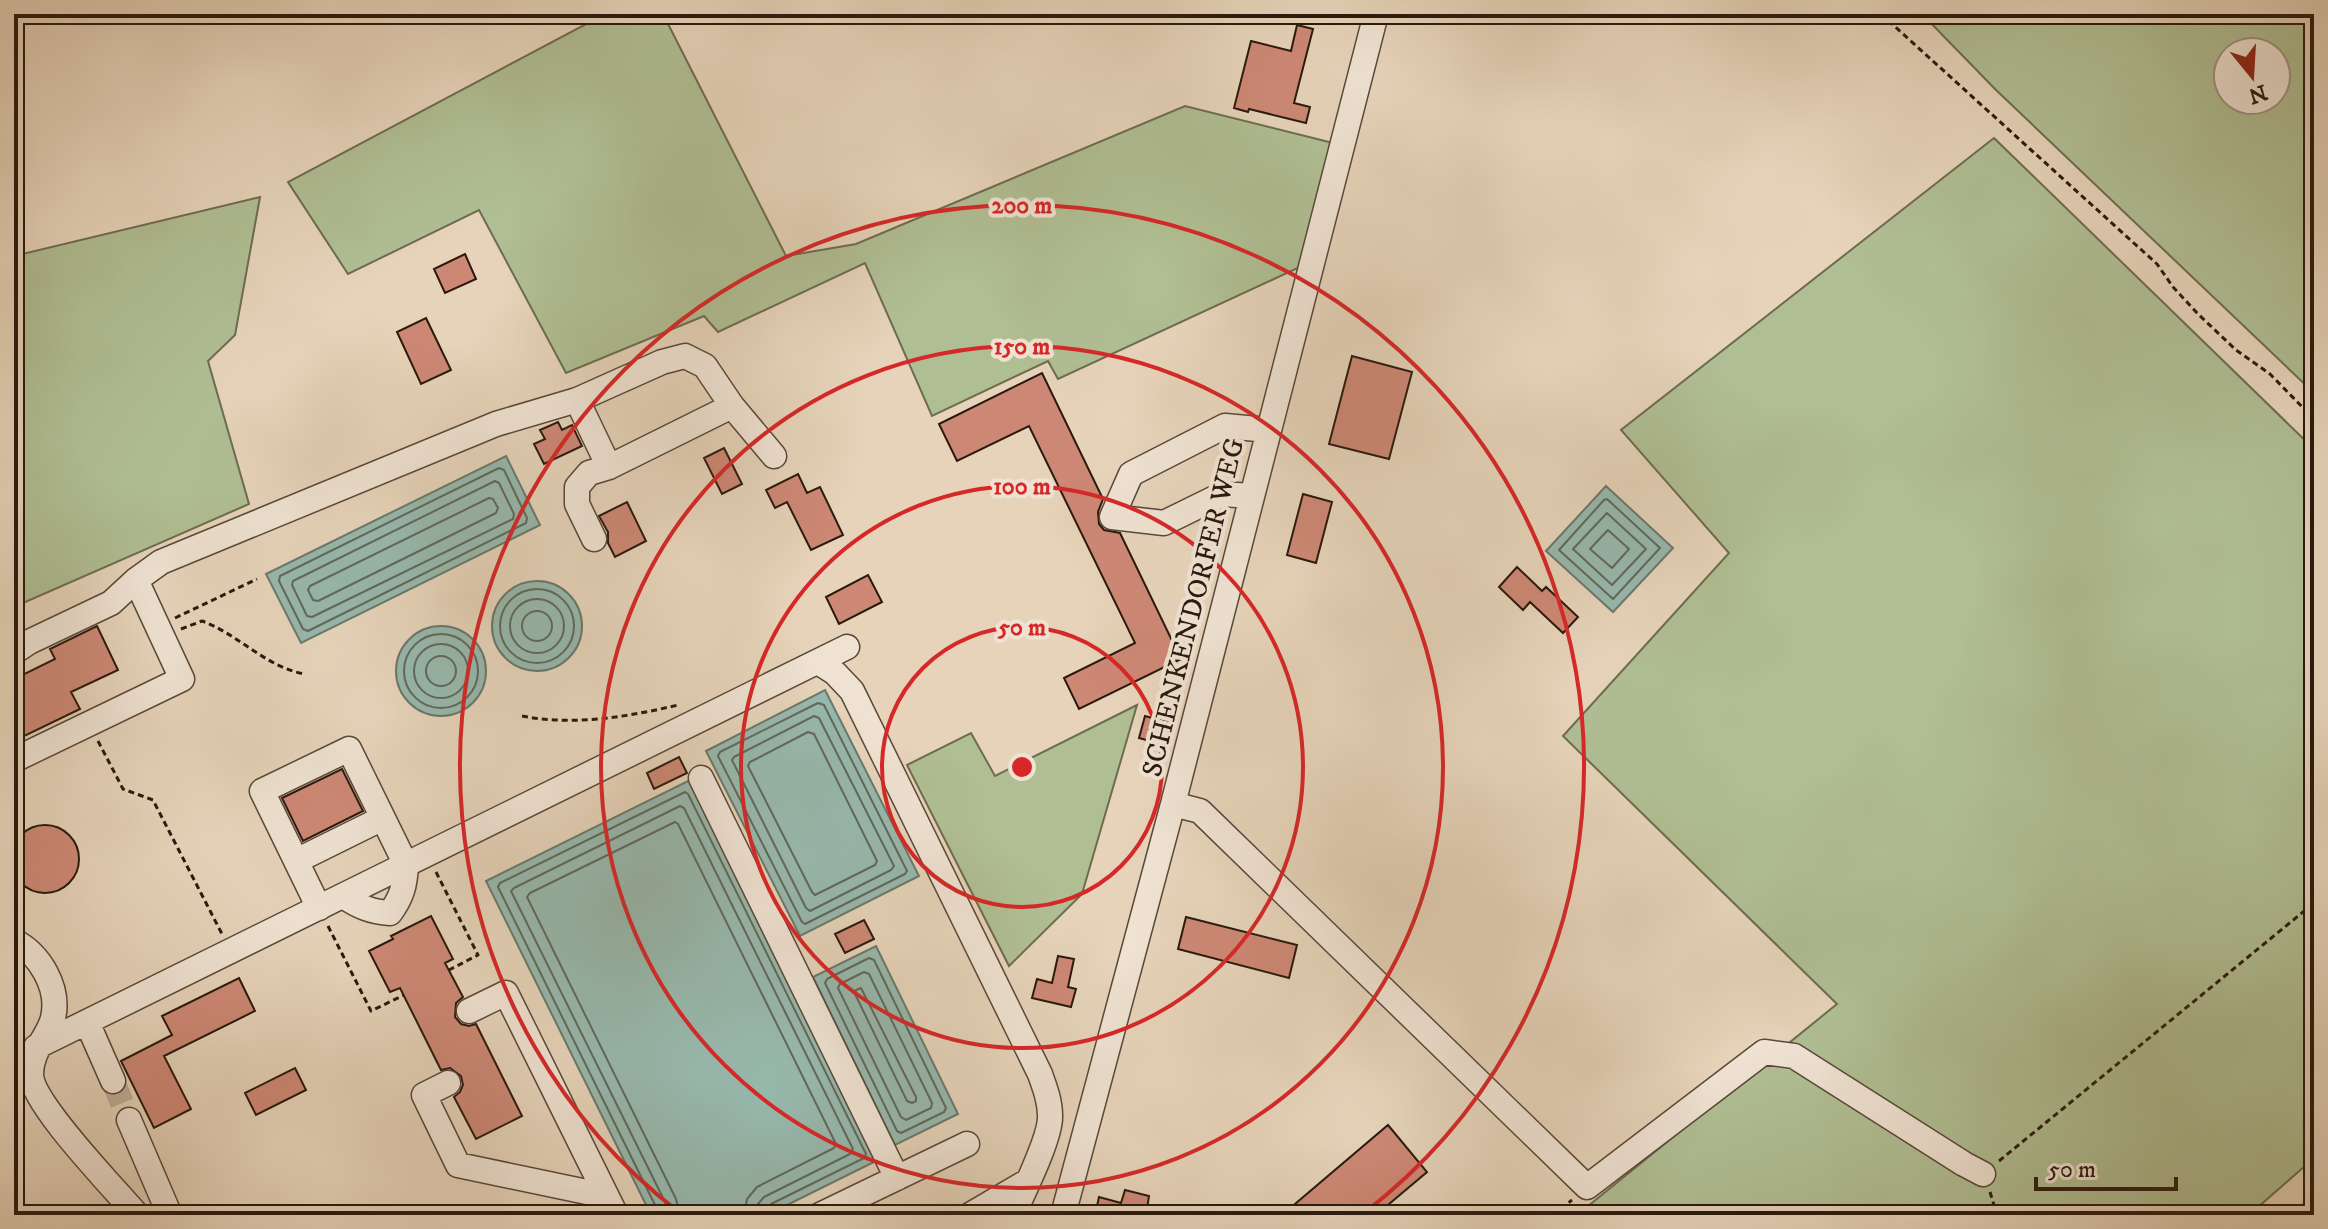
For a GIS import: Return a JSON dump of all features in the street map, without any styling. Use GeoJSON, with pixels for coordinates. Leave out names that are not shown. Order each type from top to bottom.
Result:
{"type":"FeatureCollection","features":[{"type":"Feature","properties":{"kind":"street","name":"SCHENKENDORFER WEG"},"geometry":{"type":"LineString","coordinates":[[1063,1215],[1173,804],[1376,14]]}},
{"type":"Feature","properties":{"kind":"street"},"geometry":{"type":"LineString","coordinates":[[14,652],[111,603],[161,562],[496,424],[577,400],[662,362],[685,356],[705,366],[732,406],[774,456]]}},
{"type":"Feature","properties":{"kind":"street"},"geometry":{"type":"LineString","coordinates":[[577,400],[609,467]]}},
{"type":"Feature","properties":{"kind":"street"},"geometry":{"type":"LineString","coordinates":[[594,539],[577,504],[577,487],[589,473],[609,467],[732,406]]}},
{"type":"Feature","properties":{"kind":"street"},"geometry":{"type":"LineString","coordinates":[[1251,496],[1223,494],[1164,523],[1112,517],[1131,474],[1225,426],[1268,430]]}},
{"type":"Feature","properties":{"kind":"street"},"geometry":{"type":"LineString","coordinates":[[14,760],[182,679],[136,580]]}},
{"type":"Feature","properties":{"kind":"street"},"geometry":{"type":"LineString","coordinates":[[36,1047],[847,647]]}},
{"type":"Feature","properties":{"kind":"street"},"geometry":{"type":"LineString","coordinates":[[818,662],[835,673],[852,691],[1048,1095],[1051,1120],[1013,1215]]}},
{"type":"Feature","properties":{"kind":"street"},"geometry":{"type":"LineString","coordinates":[[319,908],[262,791],[349,749],[383,818],[416,860]]}},
{"type":"Feature","properties":{"kind":"street"},"geometry":{"type":"LineString","coordinates":[[701,778],[897,1178]]}},
{"type":"Feature","properties":{"kind":"street"},"geometry":{"type":"LineString","coordinates":[[1173,804],[1200,811],[1587,1187],[1764,1052],[1794,1056],[1983,1174]]}},
{"type":"Feature","properties":{"kind":"street"},"geometry":{"type":"LineString","coordinates":[[296,861],[383,818]]}},
{"type":"Feature","properties":{"kind":"street"},"geometry":{"type":"LineString","coordinates":[[343,896],[374,912],[390,913],[401,898],[416,860]]}},
{"type":"Feature","properties":{"kind":"street"},"geometry":{"type":"LineString","coordinates":[[14,941],[25,946],[46,972],[52,993],[53,1018],[36,1047],[30,1076],[38,1096],[137,1215]]}},
{"type":"Feature","properties":{"kind":"street"},"geometry":{"type":"LineString","coordinates":[[469,1011],[506,993],[611,1206]]}},
{"type":"Feature","properties":{"kind":"street"},"geometry":{"type":"LineString","coordinates":[[87,1022],[113,1081]]}},
{"type":"Feature","properties":{"kind":"street"},"geometry":{"type":"LineString","coordinates":[[448,1083],[424,1095],[458,1165],[611,1206]]}},
{"type":"Feature","properties":{"kind":"street"},"geometry":{"type":"LineString","coordinates":[[129,1120],[168,1215]]}},
{"type":"Feature","properties":{"kind":"street"},"geometry":{"type":"LineString","coordinates":[[820,1215],[967,1144]]}},
{"type":"Feature","properties":{"kind":"street"},"geometry":{"type":"LineString","coordinates":[[970,1215],[1028,1181]]}},
{"type":"Feature","properties":{"kind":"path"},"geometry":{"type":"LineString","coordinates":[[1881,14],[2157,264],[2198,314],[2236,350],[2270,374],[2314,419]]}},
{"type":"Feature","properties":{"kind":"path"},"geometry":{"type":"LineString","coordinates":[[160,632],[257,579]]}},
{"type":"Feature","properties":{"kind":"path"},"geometry":{"type":"LineString","coordinates":[[160,632],[202,621],[220,627],[288,671],[305,674]]}},
{"type":"Feature","properties":{"kind":"path"},"geometry":{"type":"LineString","coordinates":[[522,716],[548,721],[632,715],[678,705]]}},
{"type":"Feature","properties":{"kind":"path"},"geometry":{"type":"LineString","coordinates":[[89,724],[123,789],[153,800],[231,951]]}},
{"type":"Feature","properties":{"kind":"path"},"geometry":{"type":"LineString","coordinates":[[416,860],[478,955],[449,970]]}},
{"type":"Feature","properties":{"kind":"path"},"geometry":{"type":"LineString","coordinates":[[1997,1215],[1983,1174],[2314,903]]}},
{"type":"Feature","properties":{"kind":"path"},"geometry":{"type":"LineString","coordinates":[[319,908],[371,1011],[404,995]]}},
{"type":"Feature","properties":{"kind":"green space"},"geometry":{"type":"Polygon","coordinates":[[[605,14],[663,14],[786,256],[856,244],[1185,106],[1333,143],[1302,266],[1058,379],[1048,361],[932,416],[865,263],[718,332],[704,316],[566,373],[479,210],[348,274],[288,182],[605,14]]]}},
{"type":"Feature","properties":{"kind":"green space"},"geometry":{"type":"Polygon","coordinates":[[[1922,14],[2314,14],[2314,393],[1995,89],[1922,14]]]}},
{"type":"Feature","properties":{"kind":"green space"},"geometry":{"type":"Polygon","coordinates":[[[1994,138],[2314,449],[2314,1158],[2249,1215],[1577,1215],[1837,1004],[1563,736],[1729,553],[1621,430],[1994,138]]]}},
{"type":"Feature","properties":{"kind":"green space"},"geometry":{"type":"Polygon","coordinates":[[[260,197],[235,335],[208,361],[249,504],[14,607],[14,256],[260,197]]]}},
{"type":"Feature","properties":{"kind":"green space"},"geometry":{"type":"Polygon","coordinates":[[[1137,705],[1082,894],[1009,966],[907,765],[971,733],[995,776],[1137,705]]]}},
{"type":"Feature","properties":{"kind":"water"},"geometry":{"type":"Polygon","coordinates":[[[506,456],[540,525],[301,643],[266,574],[506,456]]]}},
{"type":"Feature","properties":{"kind":"water"},"geometry":{"type":"Polygon","coordinates":[[[1606,486],[1673,548],[1613,612],[1546,551],[1606,486]]]}},
{"type":"Feature","properties":{"kind":"water"},"geometry":{"type":"Polygon","coordinates":[[[537,581],[554,584],[569,594],[579,609],[582,626],[579,643],[569,658],[554,668],[537,671],[520,668],[505,658],[495,643],[492,626],[495,609],[505,594],[520,584],[537,581]]]}},
{"type":"Feature","properties":{"kind":"water"},"geometry":{"type":"Polygon","coordinates":[[[441,626],[458,629],[473,639],[483,654],[486,671],[483,688],[473,703],[458,713],[441,716],[424,713],[409,703],[399,688],[396,671],[399,654],[409,639],[424,629],[441,626]]]}},
{"type":"Feature","properties":{"kind":"water"},"geometry":{"type":"Polygon","coordinates":[[[825,690],[919,876],[800,936],[706,751],[825,690]]]}},
{"type":"Feature","properties":{"kind":"water"},"geometry":{"type":"Polygon","coordinates":[[[690,780],[878,1160],[767,1215],[651,1215],[486,881],[690,780]]]}},
{"type":"Feature","properties":{"kind":"water"},"geometry":{"type":"Polygon","coordinates":[[[876,946],[958,1114],[895,1145],[813,977],[876,946]]]}},
{"type":"Feature","properties":{"kind":"building"},"geometry":{"type":"Polygon","coordinates":[[[1297,25],[1313,29],[1294,103],[1310,107],[1306,123],[1234,108],[1251,41],[1291,51],[1297,25]]]}},
{"type":"Feature","properties":{"kind":"building"},"geometry":{"type":"Polygon","coordinates":[[[465,254],[476,279],[445,293],[434,269],[465,254]]]}},
{"type":"Feature","properties":{"kind":"building"},"geometry":{"type":"Polygon","coordinates":[[[426,318],[451,370],[421,384],[397,332],[426,318]]]}},
{"type":"Feature","properties":{"kind":"building"},"geometry":{"type":"Polygon","coordinates":[[[1352,356],[1412,372],[1389,459],[1329,444],[1352,356]]]}},
{"type":"Feature","properties":{"kind":"building"},"geometry":{"type":"Polygon","coordinates":[[[1042,373],[1103,499],[1098,512],[1099,524],[1104,530],[1120,533],[1181,659],[1079,709],[1064,678],[1135,643],[1029,426],[957,461],[939,424],[1042,373]]]}},
{"type":"Feature","properties":{"kind":"building"},"geometry":{"type":"Polygon","coordinates":[[[558,422],[562,430],[572,425],[582,446],[544,464],[534,444],[545,439],[540,430],[558,422]]]}},
{"type":"Feature","properties":{"kind":"building"},"geometry":{"type":"Polygon","coordinates":[[[724,448],[742,484],[722,494],[704,458],[724,448]]]}},
{"type":"Feature","properties":{"kind":"building"},"geometry":{"type":"Polygon","coordinates":[[[798,474],[807,493],[820,487],[843,535],[811,550],[787,502],[775,508],[766,490],[798,474]]]}},
{"type":"Feature","properties":{"kind":"building"},"geometry":{"type":"Polygon","coordinates":[[[1303,494],[1332,502],[1316,563],[1287,555],[1303,494]]]}},
{"type":"Feature","properties":{"kind":"building"},"geometry":{"type":"Polygon","coordinates":[[[627,502],[646,541],[615,557],[608,543],[608,532],[599,516],[627,502]]]}},
{"type":"Feature","properties":{"kind":"building"},"geometry":{"type":"Polygon","coordinates":[[[1517,567],[1542,591],[1546,587],[1578,617],[1563,633],[1530,602],[1523,610],[1499,587],[1517,567]]]}},
{"type":"Feature","properties":{"kind":"building"},"geometry":{"type":"Polygon","coordinates":[[[868,575],[882,602],[839,624],[826,597],[868,575]]]}},
{"type":"Feature","properties":{"kind":"building"},"geometry":{"type":"Polygon","coordinates":[[[97,626],[118,670],[71,692],[80,709],[14,741],[14,679],[55,659],[50,649],[97,626]]]}},
{"type":"Feature","properties":{"kind":"building"},"geometry":{"type":"Polygon","coordinates":[[[1145,716],[1171,723],[1165,745],[1139,738],[1145,716]]]}},
{"type":"Feature","properties":{"kind":"building"},"geometry":{"type":"Polygon","coordinates":[[[679,757],[687,773],[654,789],[647,773],[679,757]]]}},
{"type":"Feature","properties":{"kind":"building"},"geometry":{"type":"Polygon","coordinates":[[[342,769],[363,811],[303,841],[282,798],[342,769]]]}},
{"type":"Feature","properties":{"kind":"building"},"geometry":{"type":"Polygon","coordinates":[[[45,825],[69,835],[79,859],[69,883],[45,893],[21,883],[11,859],[21,835],[45,825]]]}},
{"type":"Feature","properties":{"kind":"building"},"geometry":{"type":"Polygon","coordinates":[[[431,916],[453,959],[445,963],[463,997],[456,1003],[455,1017],[461,1024],[476,1024],[522,1116],[476,1139],[454,1097],[463,1085],[461,1076],[450,1068],[441,1070],[400,988],[390,992],[369,951],[431,916]]]}},
{"type":"Feature","properties":{"kind":"building"},"geometry":{"type":"Polygon","coordinates":[[[1186,917],[1297,945],[1289,978],[1178,949],[1186,917]]]}},
{"type":"Feature","properties":{"kind":"building"},"geometry":{"type":"Polygon","coordinates":[[[864,920],[874,939],[845,953],[835,934],[864,920]]]}},
{"type":"Feature","properties":{"kind":"building"},"geometry":{"type":"Polygon","coordinates":[[[1058,956],[1074,959],[1068,987],[1076,989],[1071,1007],[1032,998],[1037,979],[1052,983],[1058,956]]]}},
{"type":"Feature","properties":{"kind":"building"},"geometry":{"type":"Polygon","coordinates":[[[239,978],[255,1011],[164,1056],[191,1109],[154,1128],[121,1061],[172,1035],[162,1016],[239,978]]]}},
{"type":"Feature","properties":{"kind":"building"},"geometry":{"type":"Polygon","coordinates":[[[295,1068],[306,1090],[256,1115],[245,1093],[295,1068]]]}},
{"type":"Feature","properties":{"kind":"building"},"geometry":{"type":"Polygon","coordinates":[[[1388,1125],[1427,1172],[1376,1215],[1282,1215],[1388,1125]]]}},
{"type":"Feature","properties":{"kind":"building"},"geometry":{"type":"Polygon","coordinates":[[[1125,1190],[1149,1196],[1146,1215],[1095,1215],[1099,1197],[1121,1203],[1125,1190]]]}},
{"type":"Feature","properties":{"kind":"tunnel"},"geometry":{"type":"LineString","coordinates":[[113,1081],[129,1120]]}}]}
